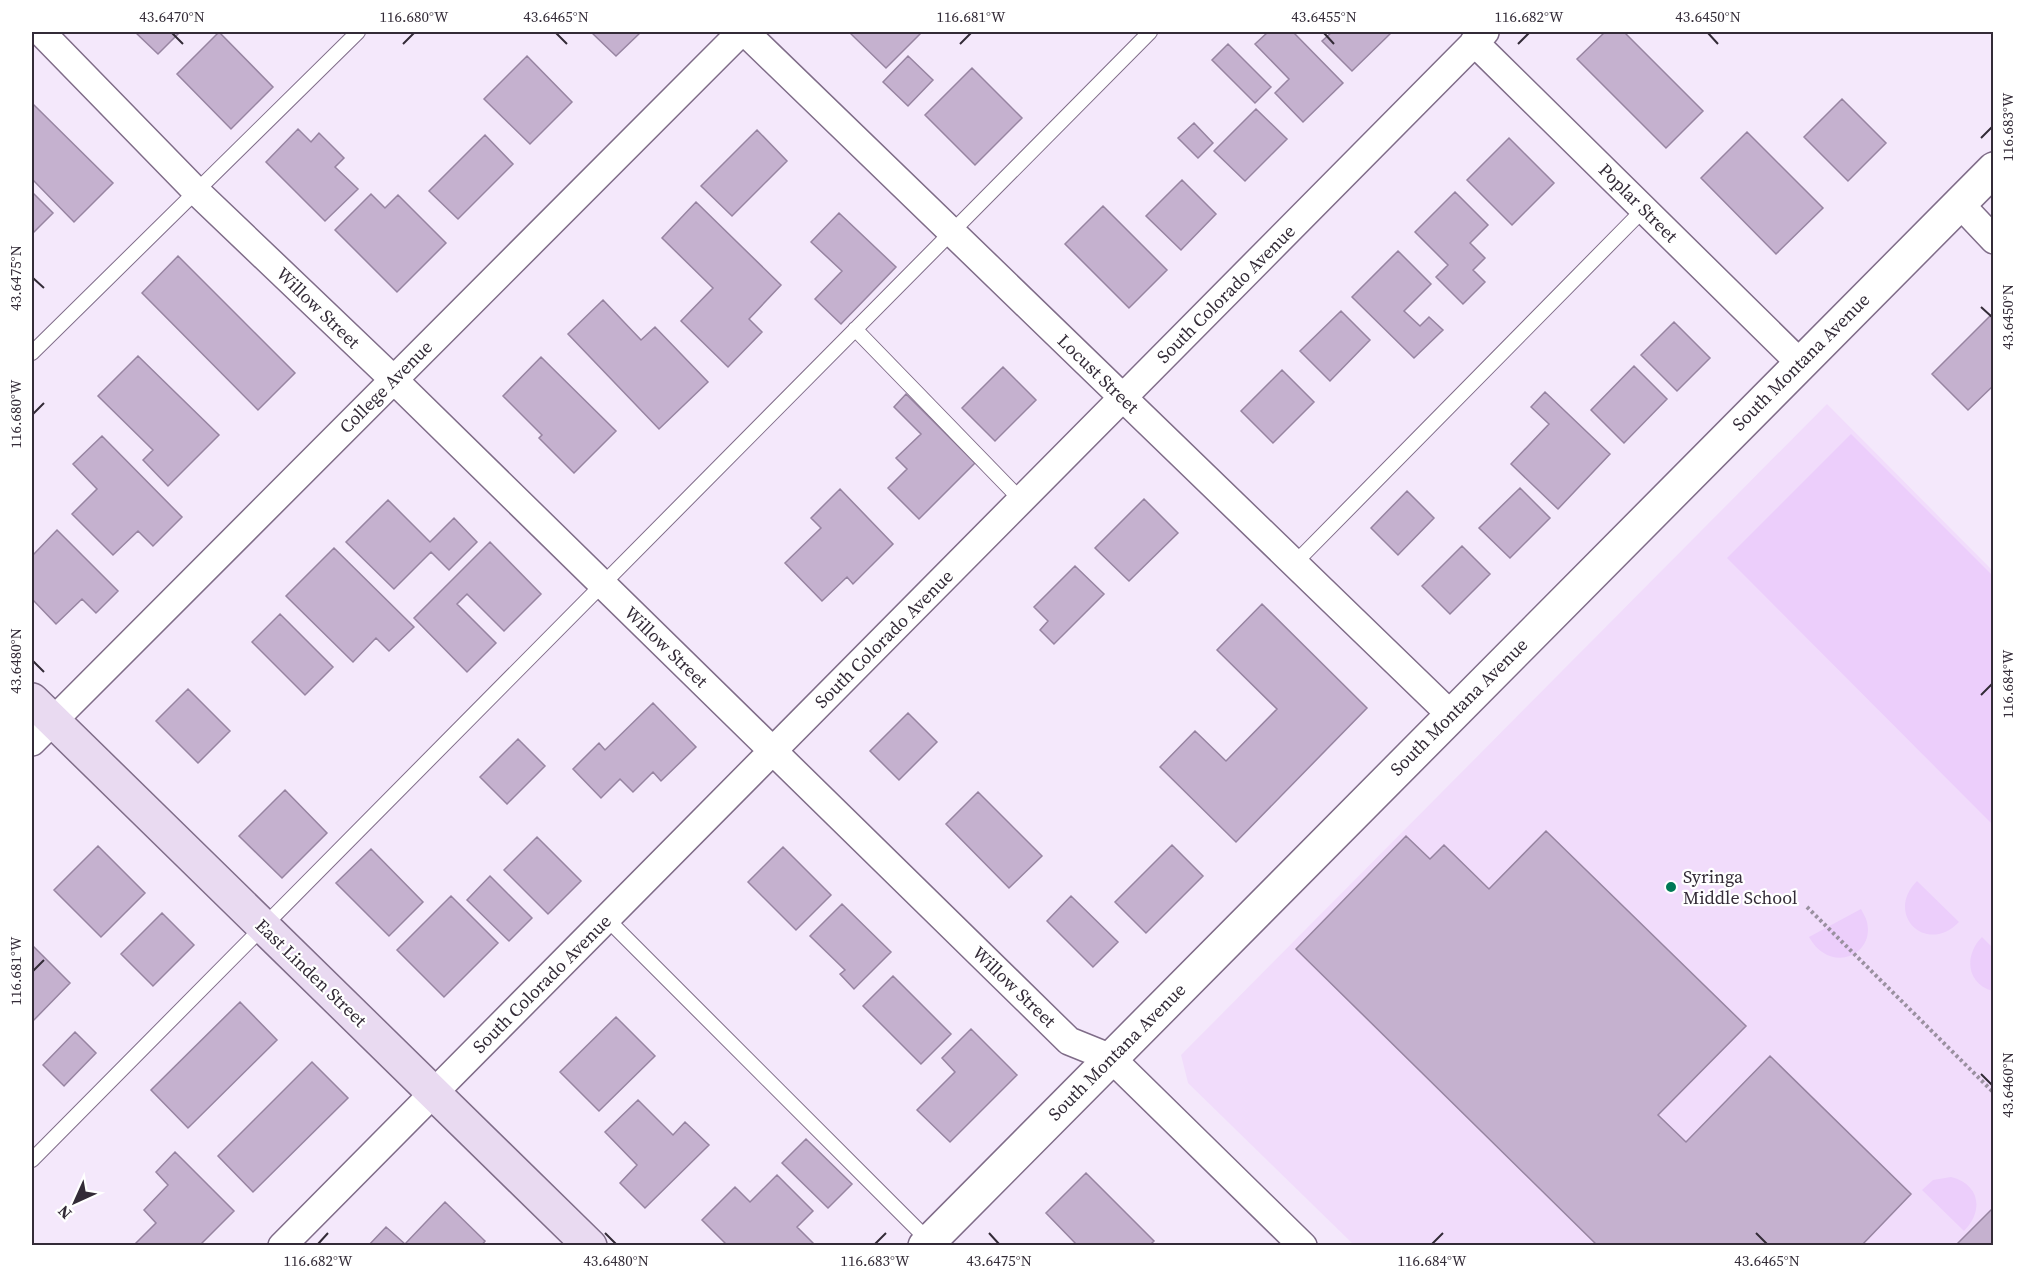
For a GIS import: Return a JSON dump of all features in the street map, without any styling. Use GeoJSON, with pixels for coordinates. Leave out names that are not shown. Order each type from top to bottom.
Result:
{"type":"FeatureCollection","features":[{"type":"Feature","properties":{"kind":"main road","name":"East Linden Street"},"geometry":{"type":"LineString","coordinates":[[39,721],[263,926],[590,1245]]}},
{"type":"Feature","properties":{"kind":"street","name":"Willow Street"},"geometry":{"type":"LineString","coordinates":[[42,32],[196,191],[394,380],[1069,1041],[1111,1058],[1303,1245]]}},
{"type":"Feature","properties":{"kind":"street","name":"Locust Street"},"geometry":{"type":"LineString","coordinates":[[743,32],[1451,715]]}},
{"type":"Feature","properties":{"kind":"street","name":"College Avenue"},"geometry":{"type":"LineString","coordinates":[[39,721],[394,380],[743,32]]}},
{"type":"Feature","properties":{"kind":"street","name":"Poplar Street"},"geometry":{"type":"LineString","coordinates":[[1480,37],[1644,209],[1800,363]]}},
{"type":"Feature","properties":{"kind":"street","name":"South Colorado Avenue"},"geometry":{"type":"LineString","coordinates":[[282,1245],[1480,37]]}},
{"type":"Feature","properties":{"kind":"street","name":"South Montana Avenue"},"geometry":{"type":"LineString","coordinates":[[929,1244],[1994,169]]}},
{"type":"Feature","properties":{"kind":"street"},"geometry":{"type":"LineString","coordinates":[[1959,203],[1994,240]]}},
{"type":"Feature","properties":{"kind":"lane"},"geometry":{"type":"LineString","coordinates":[[32,353],[358,32]]}},
{"type":"Feature","properties":{"kind":"lane"},"geometry":{"type":"LineString","coordinates":[[32,1160],[1150,32]]}},
{"type":"Feature","properties":{"kind":"lane"},"geometry":{"type":"LineString","coordinates":[[1294,564],[1644,209]]}},
{"type":"Feature","properties":{"kind":"lane"},"geometry":{"type":"LineString","coordinates":[[855,329],[1022,501]]}},
{"type":"Feature","properties":{"kind":"lane"},"geometry":{"type":"LineString","coordinates":[[607,919],[929,1244]]}},
{"type":"Feature","properties":{"kind":"path"},"geometry":{"type":"LineString","coordinates":[[1808,908],[1994,1093]]}},
{"type":"Feature","properties":{"kind":"shaded area","name":"Syringa Middle School"},"geometry":{"type":"Polygon","coordinates":[[[1827,404],[1993,571],[1993,1245],[1354,1245],[1188,1083],[1181,1055],[1827,404]]]}},
{"type":"Feature","properties":{"kind":"shaded area"},"geometry":{"type":"Polygon","coordinates":[[[1851,434],[1993,576],[1993,825],[1727,558],[1851,434]]]}},
{"type":"Feature","properties":{"kind":"shaded area"},"geometry":{"type":"Polygon","coordinates":[[[1917,881],[1959,922],[1946,931],[1934,935],[1923,933],[1913,927],[1907,917],[1905,906],[1908,894],[1917,881]]]}},
{"type":"Feature","properties":{"kind":"shaded area"},"geometry":{"type":"Polygon","coordinates":[[[1861,909],[1867,922],[1868,934],[1858,951],[1849,956],[1839,958],[1828,955],[1818,949],[1809,937],[1861,909]]]}},
{"type":"Feature","properties":{"kind":"shaded area"},"geometry":{"type":"Polygon","coordinates":[[[1982,937],[1993,948],[1993,991],[1977,982],[1971,968],[1972,952],[1982,937]]]}},
{"type":"Feature","properties":{"kind":"shaded area"},"geometry":{"type":"Polygon","coordinates":[[[1951,1177],[1968,1186],[1976,1199],[1974,1215],[1964,1231],[1922,1190],[1933,1180],[1951,1177]]]}},
{"type":"Feature","properties":{"kind":"building"},"geometry":{"type":"Polygon","coordinates":[[[135,32],[180,32],[158,54],[135,32]]]}},
{"type":"Feature","properties":{"kind":"building"},"geometry":{"type":"Polygon","coordinates":[[[219,32],[273,87],[231,129],[177,74],[219,32]]]}},
{"type":"Feature","properties":{"kind":"building"},"geometry":{"type":"Polygon","coordinates":[[[591,32],[641,32],[616,56],[591,32]]]}},
{"type":"Feature","properties":{"kind":"building"},"geometry":{"type":"Polygon","coordinates":[[[922,32],[886,68],[850,33],[922,32]]]}},
{"type":"Feature","properties":{"kind":"building"},"geometry":{"type":"Polygon","coordinates":[[[1268,32],[1293,32],[1343,83],[1303,122],[1275,93],[1289,79],[1255,44],[1268,32]]]}},
{"type":"Feature","properties":{"kind":"building"},"geometry":{"type":"Polygon","coordinates":[[[1332,32],[1392,32],[1352,71],[1322,41],[1332,32]]]}},
{"type":"Feature","properties":{"kind":"building"},"geometry":{"type":"Polygon","coordinates":[[[1605,32],[1624,32],[1703,111],[1666,148],[1577,59],[1605,32]]]}},
{"type":"Feature","properties":{"kind":"building"},"geometry":{"type":"Polygon","coordinates":[[[1228,44],[1271,87],[1255,103],[1212,60],[1228,44]]]}},
{"type":"Feature","properties":{"kind":"building"},"geometry":{"type":"Polygon","coordinates":[[[527,56],[572,102],[530,144],[484,99],[527,56]]]}},
{"type":"Feature","properties":{"kind":"building"},"geometry":{"type":"Polygon","coordinates":[[[908,56],[933,80],[908,106],[883,82],[908,56]]]}},
{"type":"Feature","properties":{"kind":"building"},"geometry":{"type":"Polygon","coordinates":[[[972,68],[1022,118],[975,165],[925,115],[972,68]]]}},
{"type":"Feature","properties":{"kind":"building"},"geometry":{"type":"Polygon","coordinates":[[[1842,99],[1886,143],[1848,181],[1804,137],[1842,99]]]}},
{"type":"Feature","properties":{"kind":"building"},"geometry":{"type":"Polygon","coordinates":[[[34,105],[113,183],[74,222],[32,179],[32,107],[34,105]]]}},
{"type":"Feature","properties":{"kind":"building"},"geometry":{"type":"Polygon","coordinates":[[[1256,109],[1287,139],[1245,181],[1214,151],[1256,109]]]}},
{"type":"Feature","properties":{"kind":"building"},"geometry":{"type":"Polygon","coordinates":[[[1194,123],[1213,143],[1198,158],[1178,138],[1194,123]]]}},
{"type":"Feature","properties":{"kind":"building"},"geometry":{"type":"Polygon","coordinates":[[[298,129],[311,142],[319,133],[344,158],[335,167],[358,189],[325,221],[266,162],[298,129]]]}},
{"type":"Feature","properties":{"kind":"building"},"geometry":{"type":"Polygon","coordinates":[[[757,130],[787,161],[732,216],[701,186],[757,130]]]}},
{"type":"Feature","properties":{"kind":"building"},"geometry":{"type":"Polygon","coordinates":[[[1747,132],[1823,208],[1776,254],[1701,178],[1747,132]]]}},
{"type":"Feature","properties":{"kind":"building"},"geometry":{"type":"Polygon","coordinates":[[[485,135],[513,164],[458,219],[429,191],[485,135]]]}},
{"type":"Feature","properties":{"kind":"building"},"geometry":{"type":"Polygon","coordinates":[[[1509,138],[1554,183],[1512,225],[1467,180],[1509,138]]]}},
{"type":"Feature","properties":{"kind":"building"},"geometry":{"type":"Polygon","coordinates":[[[1182,180],[1216,214],[1181,250],[1146,216],[1182,180]]]}},
{"type":"Feature","properties":{"kind":"building"},"geometry":{"type":"Polygon","coordinates":[[[32,192],[53,213],[32,234],[32,192]]]}},
{"type":"Feature","properties":{"kind":"building"},"geometry":{"type":"Polygon","coordinates":[[[1455,192],[1488,225],[1470,243],[1485,258],[1473,270],[1485,282],[1463,304],[1436,277],[1448,265],[1415,232],[1455,192]]]}},
{"type":"Feature","properties":{"kind":"building"},"geometry":{"type":"Polygon","coordinates":[[[371,194],[385,208],[398,195],[446,243],[397,292],[335,230],[371,194]]]}},
{"type":"Feature","properties":{"kind":"building"},"geometry":{"type":"Polygon","coordinates":[[[696,202],[781,285],[749,319],[762,332],[728,367],[681,321],[713,288],[662,238],[696,202]]]}},
{"type":"Feature","properties":{"kind":"building"},"geometry":{"type":"Polygon","coordinates":[[[1103,206],[1167,270],[1129,308],[1065,244],[1103,206]]]}},
{"type":"Feature","properties":{"kind":"building"},"geometry":{"type":"Polygon","coordinates":[[[839,213],[896,267],[841,324],[815,299],[842,271],[811,242],[839,213]]]}},
{"type":"Feature","properties":{"kind":"building"},"geometry":{"type":"Polygon","coordinates":[[[1398,251],[1431,284],[1404,311],[1420,326],[1429,317],[1443,330],[1414,358],[1352,297],[1398,251]]]}},
{"type":"Feature","properties":{"kind":"building"},"geometry":{"type":"Polygon","coordinates":[[[178,256],[295,373],[258,410],[142,293],[178,256]]]}},
{"type":"Feature","properties":{"kind":"building"},"geometry":{"type":"Polygon","coordinates":[[[603,300],[641,340],[655,327],[708,382],[659,429],[568,334],[603,300]]]}},
{"type":"Feature","properties":{"kind":"building"},"geometry":{"type":"Polygon","coordinates":[[[1341,311],[1370,340],[1330,381],[1300,351],[1341,311]]]}},
{"type":"Feature","properties":{"kind":"building"},"geometry":{"type":"Polygon","coordinates":[[[1994,312],[1994,385],[1968,410],[1932,374],[1994,312]]]}},
{"type":"Feature","properties":{"kind":"building"},"geometry":{"type":"Polygon","coordinates":[[[1674,322],[1710,358],[1677,391],[1641,355],[1674,322]]]}},
{"type":"Feature","properties":{"kind":"building"},"geometry":{"type":"Polygon","coordinates":[[[138,356],[219,435],[168,486],[143,460],[153,450],[98,396],[138,356]]]}},
{"type":"Feature","properties":{"kind":"building"},"geometry":{"type":"Polygon","coordinates":[[[541,357],[616,431],[574,473],[539,438],[542,435],[503,396],[541,357]]]}},
{"type":"Feature","properties":{"kind":"building"},"geometry":{"type":"Polygon","coordinates":[[[1634,366],[1667,399],[1624,443],[1591,410],[1634,366]]]}},
{"type":"Feature","properties":{"kind":"building"},"geometry":{"type":"Polygon","coordinates":[[[1003,367],[1036,400],[995,441],[962,408],[1003,367]]]}},
{"type":"Feature","properties":{"kind":"building"},"geometry":{"type":"Polygon","coordinates":[[[1282,370],[1314,402],[1273,443],[1241,411],[1282,370]]]}},
{"type":"Feature","properties":{"kind":"building"},"geometry":{"type":"Polygon","coordinates":[[[1545,392],[1610,454],[1558,509],[1511,464],[1549,424],[1531,407],[1545,392]]]}},
{"type":"Feature","properties":{"kind":"building"},"geometry":{"type":"Polygon","coordinates":[[[906,394],[975,463],[919,519],[888,488],[907,469],[896,458],[921,434],[894,407],[906,394]]]}},
{"type":"Feature","properties":{"kind":"building"},"geometry":{"type":"Polygon","coordinates":[[[102,436],[182,517],[153,546],[138,531],[113,555],[72,514],[97,489],[73,464],[102,436]]]}},
{"type":"Feature","properties":{"kind":"building"},"geometry":{"type":"Polygon","coordinates":[[[1520,488],[1550,518],[1510,558],[1479,528],[1520,488]]]}},
{"type":"Feature","properties":{"kind":"building"},"geometry":{"type":"Polygon","coordinates":[[[840,489],[893,544],[853,584],[847,577],[822,601],[785,563],[821,528],[811,518],[840,489]]]}},
{"type":"Feature","properties":{"kind":"building"},"geometry":{"type":"Polygon","coordinates":[[[1407,491],[1434,518],[1398,555],[1371,528],[1407,491]]]}},
{"type":"Feature","properties":{"kind":"building"},"geometry":{"type":"Polygon","coordinates":[[[1144,499],[1178,533],[1129,581],[1095,548],[1144,499]]]}},
{"type":"Feature","properties":{"kind":"building"},"geometry":{"type":"Polygon","coordinates":[[[388,500],[430,542],[454,518],[477,542],[449,570],[431,552],[394,589],[346,542],[388,500]]]}},
{"type":"Feature","properties":{"kind":"building"},"geometry":{"type":"Polygon","coordinates":[[[57,530],[118,591],[96,613],[82,599],[56,624],[32,599],[32,556],[57,530]]]}},
{"type":"Feature","properties":{"kind":"building"},"geometry":{"type":"Polygon","coordinates":[[[490,542],[541,594],[504,631],[467,594],[457,604],[496,643],[467,672],[414,618],[490,542]]]}},
{"type":"Feature","properties":{"kind":"building"},"geometry":{"type":"Polygon","coordinates":[[[1462,546],[1490,574],[1450,614],[1422,586],[1462,546]]]}},
{"type":"Feature","properties":{"kind":"building"},"geometry":{"type":"Polygon","coordinates":[[[334,548],[414,627],[389,651],[376,638],[353,662],[286,596],[334,548]]]}},
{"type":"Feature","properties":{"kind":"building"},"geometry":{"type":"Polygon","coordinates":[[[1075,566],[1104,594],[1054,644],[1040,630],[1048,621],[1034,607],[1075,566]]]}},
{"type":"Feature","properties":{"kind":"building"},"geometry":{"type":"Polygon","coordinates":[[[1262,604],[1367,708],[1236,842],[1160,767],[1195,731],[1226,761],[1277,709],[1217,650],[1262,604]]]}},
{"type":"Feature","properties":{"kind":"building"},"geometry":{"type":"Polygon","coordinates":[[[280,614],[333,667],[305,695],[252,642],[280,614]]]}},
{"type":"Feature","properties":{"kind":"building"},"geometry":{"type":"Polygon","coordinates":[[[188,689],[230,731],[198,763],[156,721],[188,689]]]}},
{"type":"Feature","properties":{"kind":"building"},"geometry":{"type":"Polygon","coordinates":[[[653,703],[696,747],[661,781],[653,772],[633,792],[620,779],[601,798],[573,769],[599,743],[605,750],[653,703]]]}},
{"type":"Feature","properties":{"kind":"building"},"geometry":{"type":"Polygon","coordinates":[[[908,713],[937,742],[899,780],[870,751],[908,713]]]}},
{"type":"Feature","properties":{"kind":"building"},"geometry":{"type":"Polygon","coordinates":[[[518,739],[545,766],[507,804],[480,777],[518,739]]]}},
{"type":"Feature","properties":{"kind":"building"},"geometry":{"type":"Polygon","coordinates":[[[285,790],[327,833],[282,878],[239,836],[285,790]]]}},
{"type":"Feature","properties":{"kind":"building"},"geometry":{"type":"Polygon","coordinates":[[[978,792],[1042,856],[1009,888],[946,824],[978,792]]]}},
{"type":"Feature","properties":{"kind":"building","name":"Syringa Middle School"},"geometry":{"type":"Polygon","coordinates":[[[1546,831],[1746,1026],[1658,1115],[1686,1142],[1770,1056],[1911,1194],[1861,1246],[1598,1246],[1296,949],[1406,836],[1430,859],[1444,845],[1489,889],[1546,831]]]}},
{"type":"Feature","properties":{"kind":"building"},"geometry":{"type":"Polygon","coordinates":[[[537,837],[581,881],[548,914],[504,870],[537,837]]]}},
{"type":"Feature","properties":{"kind":"building"},"geometry":{"type":"Polygon","coordinates":[[[1172,845],[1203,876],[1146,933],[1115,902],[1172,845]]]}},
{"type":"Feature","properties":{"kind":"building"},"geometry":{"type":"Polygon","coordinates":[[[98,846],[145,893],[101,937],[54,890],[98,846]]]}},
{"type":"Feature","properties":{"kind":"building"},"geometry":{"type":"Polygon","coordinates":[[[783,847],[831,895],[796,930],[748,882],[783,847]]]}},
{"type":"Feature","properties":{"kind":"building"},"geometry":{"type":"Polygon","coordinates":[[[371,849],[423,902],[389,936],[336,883],[371,849]]]}},
{"type":"Feature","properties":{"kind":"building"},"geometry":{"type":"Polygon","coordinates":[[[490,876],[532,918],[509,941],[467,900],[490,876]]]}},
{"type":"Feature","properties":{"kind":"building"},"geometry":{"type":"Polygon","coordinates":[[[451,896],[498,943],[444,997],[397,950],[451,896]]]}},
{"type":"Feature","properties":{"kind":"building"},"geometry":{"type":"Polygon","coordinates":[[[1071,896],[1118,942],[1093,967],[1047,921],[1071,896]]]}},
{"type":"Feature","properties":{"kind":"building"},"geometry":{"type":"Polygon","coordinates":[[[842,904],[891,952],[854,989],[840,974],[845,970],[810,936],[842,904]]]}},
{"type":"Feature","properties":{"kind":"building"},"geometry":{"type":"Polygon","coordinates":[[[162,913],[194,945],[153,986],[121,954],[162,913]]]}},
{"type":"Feature","properties":{"kind":"building"},"geometry":{"type":"Polygon","coordinates":[[[32,945],[70,983],[32,1022],[32,945]]]}},
{"type":"Feature","properties":{"kind":"building"},"geometry":{"type":"Polygon","coordinates":[[[893,976],[951,1034],[921,1064],[863,1006],[893,976]]]}},
{"type":"Feature","properties":{"kind":"building"},"geometry":{"type":"Polygon","coordinates":[[[240,1002],[277,1040],[188,1128],[151,1090],[240,1002]]]}},
{"type":"Feature","properties":{"kind":"building"},"geometry":{"type":"Polygon","coordinates":[[[616,1017],[655,1056],[599,1111],[560,1072],[616,1017]]]}},
{"type":"Feature","properties":{"kind":"building"},"geometry":{"type":"Polygon","coordinates":[[[971,1029],[1017,1075],[950,1142],[917,1110],[955,1072],[942,1058],[971,1029]]]}},
{"type":"Feature","properties":{"kind":"building"},"geometry":{"type":"Polygon","coordinates":[[[75,1032],[96,1053],[64,1086],[43,1065],[75,1032]]]}},
{"type":"Feature","properties":{"kind":"building"},"geometry":{"type":"Polygon","coordinates":[[[312,1062],[348,1098],[253,1192],[218,1156],[312,1062]]]}},
{"type":"Feature","properties":{"kind":"building"},"geometry":{"type":"Polygon","coordinates":[[[638,1100],[673,1135],[685,1122],[709,1145],[645,1208],[620,1183],[637,1165],[605,1132],[638,1100]]]}},
{"type":"Feature","properties":{"kind":"building"},"geometry":{"type":"Polygon","coordinates":[[[806,1139],[852,1184],[828,1208],[782,1163],[806,1139]]]}},
{"type":"Feature","properties":{"kind":"building"},"geometry":{"type":"Polygon","coordinates":[[[175,1152],[234,1211],[199,1246],[133,1246],[156,1223],[144,1210],[168,1185],[156,1172],[175,1152]]]}},
{"type":"Feature","properties":{"kind":"building"},"geometry":{"type":"Polygon","coordinates":[[[1086,1173],[1154,1241],[1149,1246],[1078,1246],[1046,1213],[1086,1173]]]}},
{"type":"Feature","properties":{"kind":"building"},"geometry":{"type":"Polygon","coordinates":[[[777,1175],[813,1211],[797,1227],[816,1246],[728,1246],[702,1220],[735,1187],[750,1202],[777,1175]]]}},
{"type":"Feature","properties":{"kind":"building"},"geometry":{"type":"Polygon","coordinates":[[[445,1202],[485,1241],[481,1246],[368,1246],[386,1227],[405,1244],[445,1202]]]}},
{"type":"Feature","properties":{"kind":"building"},"geometry":{"type":"Polygon","coordinates":[[[1994,1207],[1994,1246],[1955,1246],[1994,1207]]]}},
{"type":"Feature","properties":{"kind":"place","name":"Syringa Middle School"},"geometry":{"type":"Point","coordinates":[1671,887]}}]}
